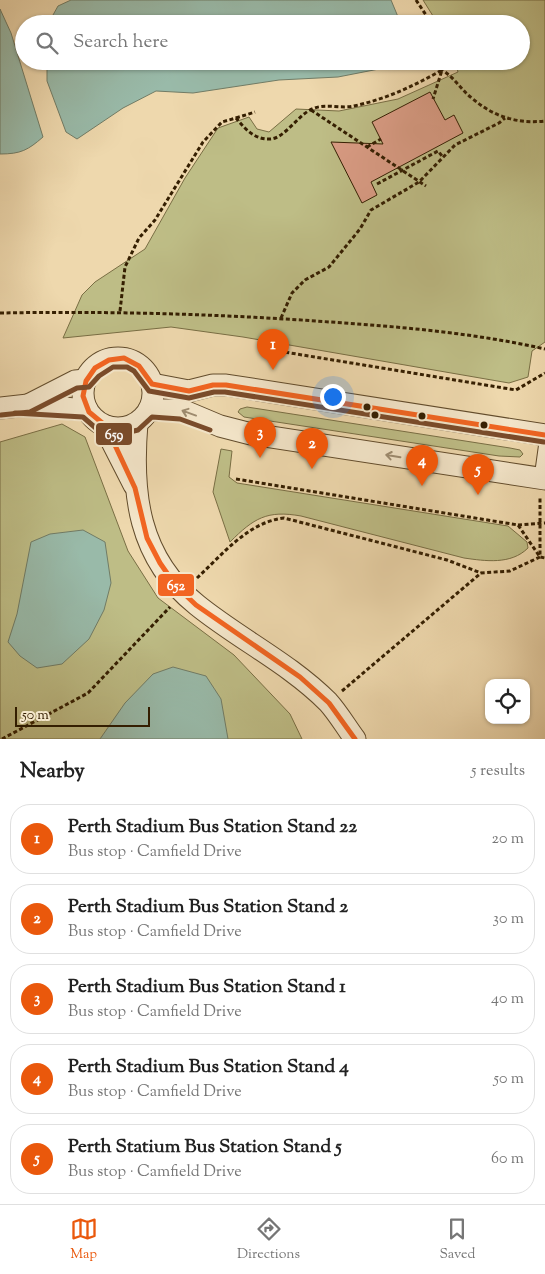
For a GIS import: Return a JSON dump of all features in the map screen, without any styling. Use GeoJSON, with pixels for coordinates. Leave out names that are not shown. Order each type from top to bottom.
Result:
{"type":"FeatureCollection","features":[{"type":"Feature","properties":{"kind":"street"},"geometry":{"type":"LineString","coordinates":[[355,739],[329,703],[300,677],[196,605],[160,563],[147,538],[139,512],[135,488],[143,417],[152,402],[152,384],[148,374],[140,366],[120,358],[100,363],[86,380],[83,390],[87,410],[92,417],[106,426],[127,428],[143,417],[182,410],[220,426],[251,434],[542,479]]}},
{"type":"Feature","properties":{"kind":"street"},"geometry":{"type":"LineString","coordinates":[[28,405],[75,381],[86,380]]}},
{"type":"Feature","properties":{"kind":"street"},"geometry":{"type":"LineString","coordinates":[[152,384],[188,391],[226,384],[545,435]]}},
{"type":"Feature","properties":{"kind":"street"},"geometry":{"type":"LineString","coordinates":[[0,408],[28,405],[87,410]]}},
{"type":"Feature","properties":{"kind":"street"},"geometry":{"type":"LineString","coordinates":[[106,426],[108,434],[135,488]]}},
{"type":"Feature","properties":{"kind":"lane"},"geometry":{"type":"LineString","coordinates":[[542,479],[545,442]]}},
{"type":"Feature","properties":{"kind":"path"},"geometry":{"type":"LineString","coordinates":[[416,0],[426,15]]}},
{"type":"Feature","properties":{"kind":"path"},"geometry":{"type":"LineString","coordinates":[[434,99],[442,70]]}},
{"type":"Feature","properties":{"kind":"path"},"geometry":{"type":"LineString","coordinates":[[236,118],[245,130],[255,137],[270,140],[279,137],[304,113],[315,107],[352,106],[389,96],[411,88],[442,70]]}},
{"type":"Feature","properties":{"kind":"path"},"geometry":{"type":"LineString","coordinates":[[442,70],[453,76],[473,100],[494,114],[528,123],[545,121]]}},
{"type":"Feature","properties":{"kind":"path"},"geometry":{"type":"LineString","coordinates":[[311,110],[426,186]]}},
{"type":"Feature","properties":{"kind":"path"},"geometry":{"type":"LineString","coordinates":[[120,311],[125,268],[139,238],[155,220],[203,142],[222,122],[254,112]]}},
{"type":"Feature","properties":{"kind":"path"},"geometry":{"type":"LineString","coordinates":[[281,318],[292,293],[305,280],[329,267],[360,229],[371,210],[419,182],[442,156],[455,145],[499,123],[505,118]]}},
{"type":"Feature","properties":{"kind":"path"},"geometry":{"type":"LineString","coordinates":[[367,146],[381,139]]}},
{"type":"Feature","properties":{"kind":"path"},"geometry":{"type":"LineString","coordinates":[[377,184],[438,151],[442,156]]}},
{"type":"Feature","properties":{"kind":"path"},"geometry":{"type":"LineString","coordinates":[[0,313],[120,311],[281,318],[451,332],[545,349]]}},
{"type":"Feature","properties":{"kind":"path"},"geometry":{"type":"LineString","coordinates":[[266,349],[516,390],[545,373]]}},
{"type":"Feature","properties":{"kind":"path"},"geometry":{"type":"LineString","coordinates":[[236,478],[518,525],[545,524]]}},
{"type":"Feature","properties":{"kind":"path"},"geometry":{"type":"LineString","coordinates":[[540,557],[542,479]]}},
{"type":"Feature","properties":{"kind":"path"},"geometry":{"type":"LineString","coordinates":[[2,739],[88,692],[197,578],[253,527],[273,519],[284,518],[447,560],[481,573],[510,571],[540,557],[545,558]]}},
{"type":"Feature","properties":{"kind":"path"},"geometry":{"type":"LineString","coordinates":[[518,525],[540,557]]}},
{"type":"Feature","properties":{"kind":"path"},"geometry":{"type":"LineString","coordinates":[[329,703],[481,573]]}},
{"type":"Feature","properties":{"kind":"shaded area"},"geometry":{"type":"Polygon","coordinates":[[[71,0],[391,0],[397,15],[53,15],[58,6],[71,0]]]}},
{"type":"Feature","properties":{"kind":"shaded area"},"geometry":{"type":"Polygon","coordinates":[[[423,0],[545,0],[545,342],[532,351],[528,377],[509,383],[243,337],[171,327],[63,338],[82,295],[95,282],[145,249],[185,178],[218,128],[249,117],[257,129],[269,132],[296,109],[339,111],[398,99],[458,72],[457,70],[530,70],[530,15],[432,15],[423,0]]]}},
{"type":"Feature","properties":{"kind":"shaded area"},"geometry":{"type":"Polygon","coordinates":[[[0,9],[15,46],[15,70],[22,70],[43,137],[24,150],[0,154],[0,9]]]}},
{"type":"Feature","properties":{"kind":"shaded area"},"geometry":{"type":"Polygon","coordinates":[[[47,70],[374,70],[338,77],[279,80],[193,93],[156,91],[123,108],[77,139],[66,132],[47,81],[47,70]]]}},
{"type":"Feature","properties":{"kind":"shaded area"},"geometry":{"type":"Polygon","coordinates":[[[247,407],[510,448],[520,450],[523,454],[520,457],[499,456],[244,417],[238,412],[240,409],[247,407]]]}},
{"type":"Feature","properties":{"kind":"shaded area"},"geometry":{"type":"Polygon","coordinates":[[[62,424],[85,437],[128,551],[158,598],[234,655],[290,714],[302,739],[0,739],[0,442],[62,424]]]}},
{"type":"Feature","properties":{"kind":"shaded area"},"geometry":{"type":"Polygon","coordinates":[[[221,449],[232,451],[229,477],[237,483],[508,526],[527,542],[528,548],[514,557],[506,559],[489,561],[464,558],[289,514],[270,515],[262,518],[246,527],[230,542],[213,492],[221,449]]]}},
{"type":"Feature","properties":{"kind":"shaded area"},"geometry":{"type":"Polygon","coordinates":[[[83,530],[105,542],[111,583],[104,610],[89,639],[62,664],[37,668],[20,656],[8,642],[17,614],[31,542],[50,534],[83,530]]]}},
{"type":"Feature","properties":{"kind":"shaded area"},"geometry":{"type":"Polygon","coordinates":[[[173,667],[206,676],[221,699],[228,739],[100,739],[125,703],[153,674],[173,667]]]}},
{"type":"Feature","properties":{"kind":"building"},"geometry":{"type":"Polygon","coordinates":[[[430,92],[445,120],[454,115],[463,133],[371,182],[377,195],[362,203],[331,142],[383,144],[372,122],[430,92]]]}},
{"type":"Feature","properties":{"kind":"transit line","name":"652"},"geometry":{"type":"LineString","coordinates":[[355,739],[329,703],[300,677],[196,605],[176,586],[160,563],[147,538],[135,488],[106,426],[89,412],[83,396],[86,381],[95,368],[109,360],[124,358],[139,366],[152,384],[189,391],[213,385],[226,385],[545,435]]}},
{"type":"Feature","properties":{"kind":"transit line","name":"659"},"geometry":{"type":"LineString","coordinates":[[1,415],[30,412],[77,388],[89,387],[99,376],[113,367],[127,367],[134,371],[149,391],[189,398],[214,392],[225,392],[544,442]]}},
{"type":"Feature","properties":{"kind":"transit line","name":"659"},"geometry":{"type":"LineString","coordinates":[[15,413],[83,417],[98,430],[117,435],[138,430],[152,417],[180,419],[210,430]]}},
{"type":"Feature","properties":{"kind":"place","name":"Perth Stadium Bus Station Stand 22"},"geometry":{"type":"Point","coordinates":[273,370]}},
{"type":"Feature","properties":{"kind":"place","name":"Perth Stadium Bus Station Stand 1"},"geometry":{"type":"Point","coordinates":[260,458]}},
{"type":"Feature","properties":{"kind":"place","name":"Perth Stadium Bus Station Stand 2"},"geometry":{"type":"Point","coordinates":[312,469]}},
{"type":"Feature","properties":{"kind":"place","name":"Perth Stadium Bus Station Stand 4"},"geometry":{"type":"Point","coordinates":[422,486]}},
{"type":"Feature","properties":{"kind":"place","name":"Perth Statium Bus Station Stand 5"},"geometry":{"type":"Point","coordinates":[478,495]}}]}
